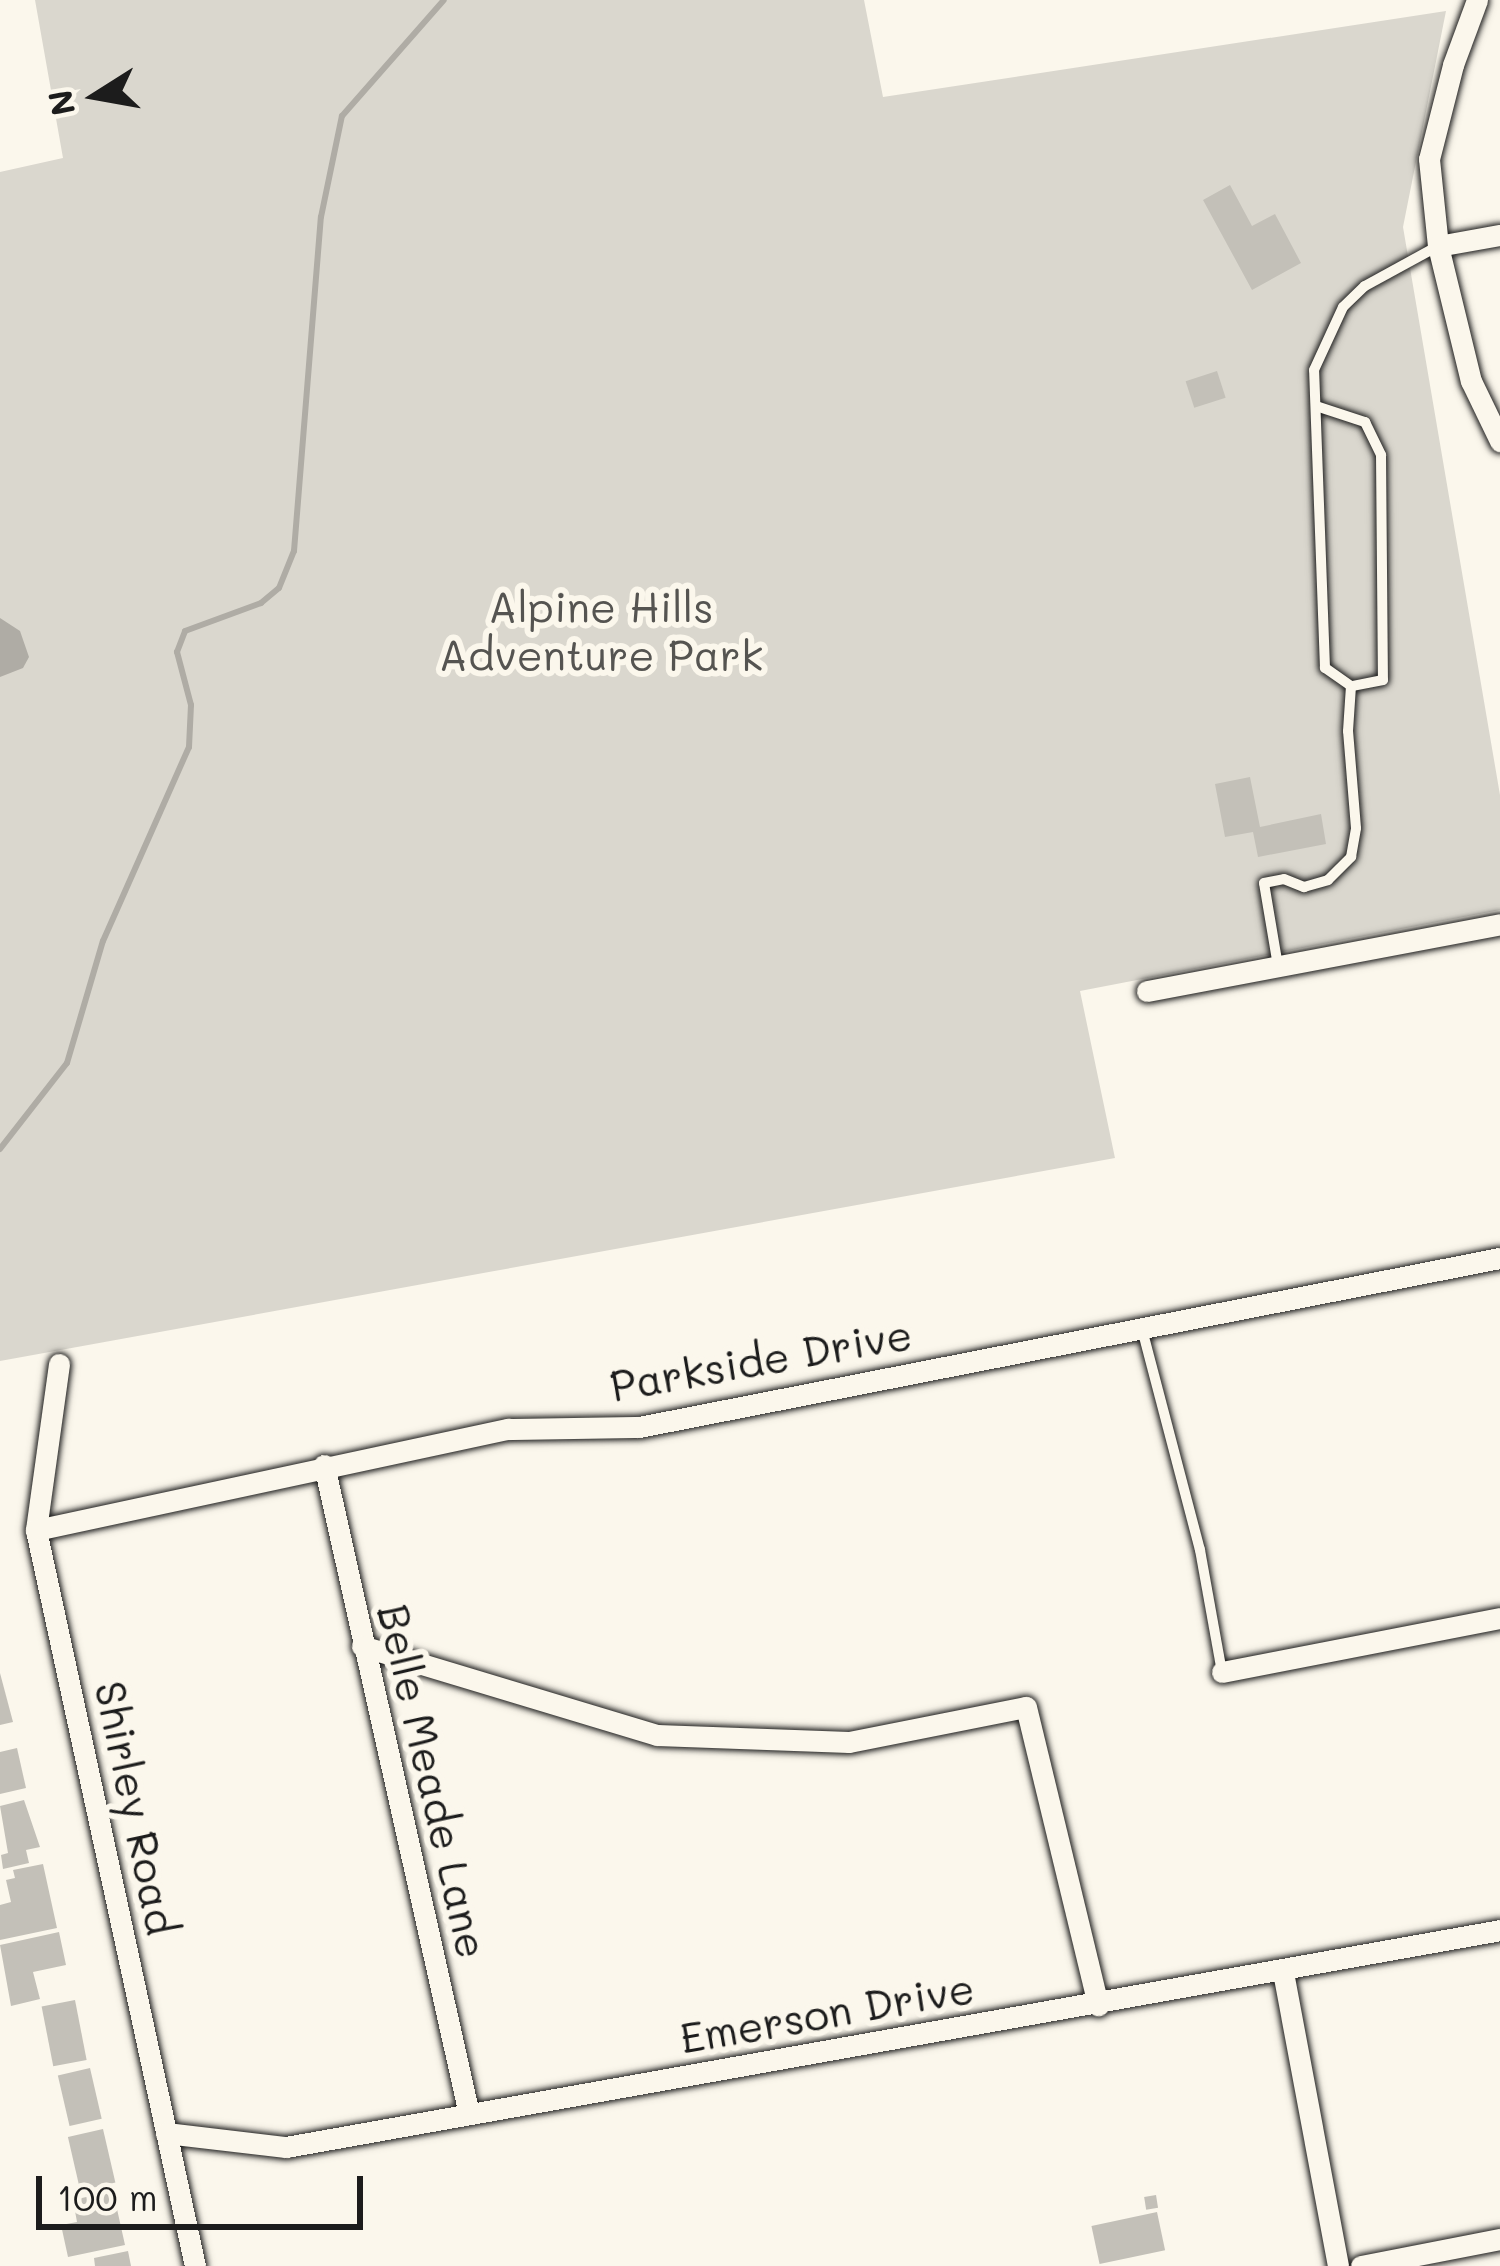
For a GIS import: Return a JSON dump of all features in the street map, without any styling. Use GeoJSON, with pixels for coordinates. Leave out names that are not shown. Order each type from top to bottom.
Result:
{"type":"FeatureCollection","features":[{"type":"Feature","properties":{"kind":"street"},"geometry":{"type":"LineString","coordinates":[[1477,0],[1453,65],[1430,159],[1438,246],[1472,381],[1500,441]]}},
{"type":"Feature","properties":{"kind":"street"},"geometry":{"type":"LineString","coordinates":[[1438,246],[1500,235]]}},
{"type":"Feature","properties":{"kind":"street"},"geometry":{"type":"LineString","coordinates":[[1147,992],[1500,924]]}},
{"type":"Feature","properties":{"kind":"street","name":"Parkside Drive"},"geometry":{"type":"LineString","coordinates":[[36,1529],[508,1429],[639,1427],[1500,1258]]}},
{"type":"Feature","properties":{"kind":"street","name":"Shirley Road"},"geometry":{"type":"LineString","coordinates":[[58,1364],[36,1529],[195,2266]]}},
{"type":"Feature","properties":{"kind":"street","name":"Belle Meade Lane"},"geometry":{"type":"LineString","coordinates":[[324,1465],[469,2114]]}},
{"type":"Feature","properties":{"kind":"street"},"geometry":{"type":"LineString","coordinates":[[1222,1672],[1500,1618]]}},
{"type":"Feature","properties":{"kind":"street"},"geometry":{"type":"LineString","coordinates":[[362,1646],[657,1735],[849,1742],[1026,1707],[1098,2006]]}},
{"type":"Feature","properties":{"kind":"street","name":"Emerson Drive"},"geometry":{"type":"LineString","coordinates":[[166,2133],[286,2147],[1098,2006],[1500,1930]]}},
{"type":"Feature","properties":{"kind":"street"},"geometry":{"type":"LineString","coordinates":[[1283,1972],[1338,2266]]}},
{"type":"Feature","properties":{"kind":"street"},"geometry":{"type":"LineString","coordinates":[[1361,2266],[1500,2239]]}},
{"type":"Feature","properties":{"kind":"lane"},"geometry":{"type":"LineString","coordinates":[[1316,406],[1365,422],[1381,455],[1383,680],[1351,686],[1324,668],[1314,370],[1325,335],[1343,307],[1365,286],[1438,246]]}},
{"type":"Feature","properties":{"kind":"lane"},"geometry":{"type":"LineString","coordinates":[[1278,965],[1264,883],[1316,884],[1328,880],[1352,857],[1356,828],[1348,731],[1351,686]]}},
{"type":"Feature","properties":{"kind":"lane"},"geometry":{"type":"LineString","coordinates":[[1142,1328],[1200,1550],[1222,1672]]}},
{"type":"Feature","properties":{"kind":"green space","name":"Alpine Hills Adventure Park"},"geometry":{"type":"Polygon","coordinates":[[[35,0],[864,0],[883,97],[1446,11],[1403,227],[1500,795],[1500,910],[1080,991],[1115,1158],[0,1361],[0,172],[63,158],[35,0]]]}},
{"type":"Feature","properties":{"kind":"shaded area"},"geometry":{"type":"Polygon","coordinates":[[[0,618],[20,631],[29,657],[23,668],[0,677],[0,618]]]}},
{"type":"Feature","properties":{"kind":"building"},"geometry":{"type":"Polygon","coordinates":[[[1230,185],[1252,226],[1275,214],[1301,263],[1252,290],[1203,200],[1230,185]]]}},
{"type":"Feature","properties":{"kind":"building"},"geometry":{"type":"Polygon","coordinates":[[[1217,371],[1226,398],[1194,408],[1186,381],[1217,371]]]}},
{"type":"Feature","properties":{"kind":"building"},"geometry":{"type":"Polygon","coordinates":[[[1250,777],[1260,827],[1321,814],[1326,844],[1258,857],[1253,832],[1225,837],[1215,784],[1250,777]]]}},
{"type":"Feature","properties":{"kind":"building"},"geometry":{"type":"Polygon","coordinates":[[[0,1673],[13,1722],[0,1725],[0,1673]]]}},
{"type":"Feature","properties":{"kind":"building"},"geometry":{"type":"Polygon","coordinates":[[[17,1748],[26,1788],[0,1794],[0,1752],[17,1748]]]}},
{"type":"Feature","properties":{"kind":"building"},"geometry":{"type":"Polygon","coordinates":[[[24,1800],[40,1847],[26,1850],[29,1863],[3,1869],[1,1855],[8,1853],[0,1806],[24,1800]]]}},
{"type":"Feature","properties":{"kind":"building"},"geometry":{"type":"Polygon","coordinates":[[[43,1864],[57,1928],[0,1940],[0,1905],[11,1902],[6,1880],[15,1878],[13,1870],[43,1864]]]}},
{"type":"Feature","properties":{"kind":"building"},"geometry":{"type":"Polygon","coordinates":[[[59,1932],[66,1965],[33,1972],[40,1999],[11,2006],[0,1945],[59,1932]]]}},
{"type":"Feature","properties":{"kind":"building"},"geometry":{"type":"Polygon","coordinates":[[[75,2000],[87,2060],[53,2066],[42,2006],[75,2000]]]}},
{"type":"Feature","properties":{"kind":"building"},"geometry":{"type":"Polygon","coordinates":[[[90,2068],[102,2119],[70,2126],[58,2075],[90,2068]]]}},
{"type":"Feature","properties":{"kind":"building"},"geometry":{"type":"Polygon","coordinates":[[[103,2129],[115,2183],[80,2191],[68,2137],[103,2129]]]}},
{"type":"Feature","properties":{"kind":"building"},"geometry":{"type":"Polygon","coordinates":[[[113,2191],[125,2245],[68,2257],[61,2225],[77,2222],[73,2200],[113,2191]]]}},
{"type":"Feature","properties":{"kind":"building"},"geometry":{"type":"Polygon","coordinates":[[[1156,2195],[1158,2208],[1146,2210],[1144,2197],[1156,2195]]]}},
{"type":"Feature","properties":{"kind":"building"},"geometry":{"type":"Polygon","coordinates":[[[1157,2212],[1165,2250],[1100,2264],[1091,2226],[1157,2212]]]}},
{"type":"Feature","properties":{"kind":"building"},"geometry":{"type":"Polygon","coordinates":[[[128,2251],[131,2266],[95,2266],[94,2258],[128,2251]]]}},
{"type":"Feature","properties":{"kind":"waterway"},"geometry":{"type":"LineString","coordinates":[[0,1149],[67,1063],[103,941],[189,747],[191,705],[177,652],[185,631],[261,603],[279,588],[294,551],[321,217],[342,116],[444,0]]}}]}
